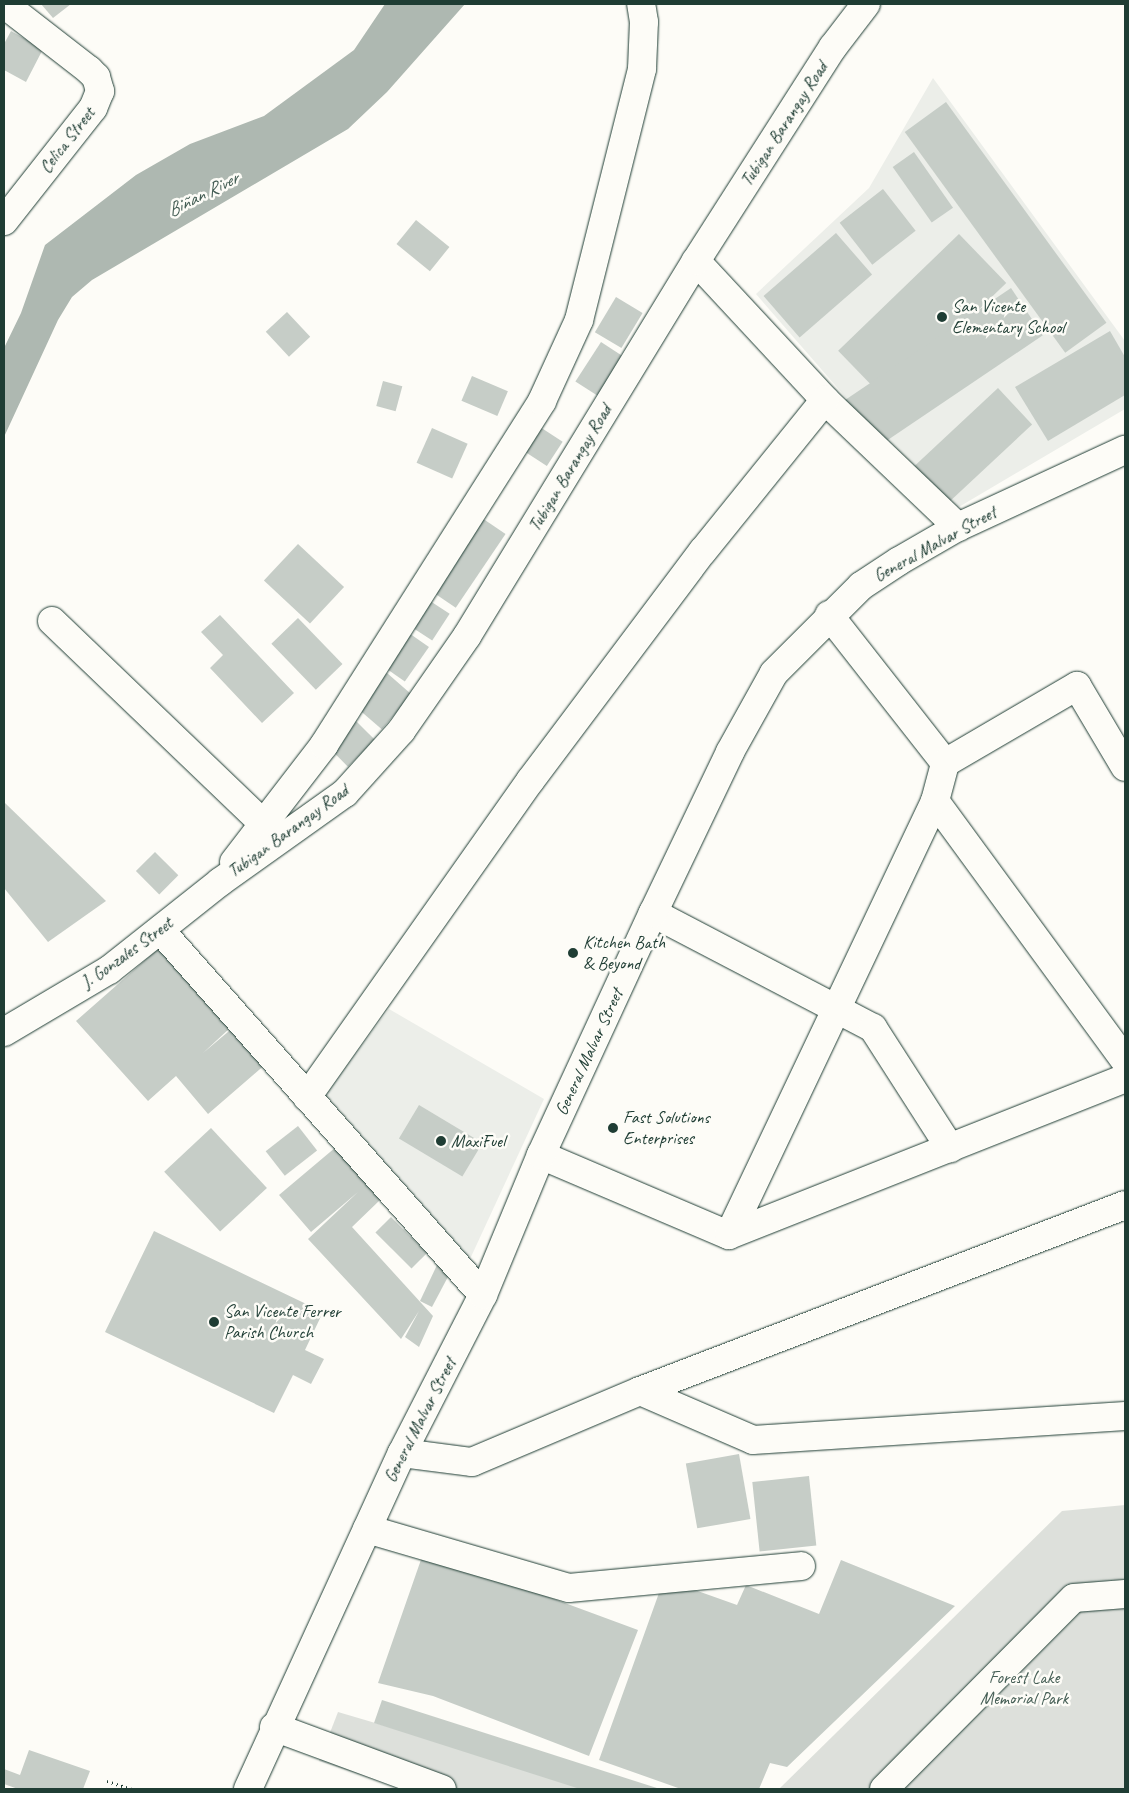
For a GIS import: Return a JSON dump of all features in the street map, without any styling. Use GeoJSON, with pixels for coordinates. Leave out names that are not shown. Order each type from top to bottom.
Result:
{"type":"FeatureCollection","features":[{"type":"Feature","properties":{"kind":"main road","name":"Celica Street"},"geometry":{"type":"LineString","coordinates":[[4,4],[89,70],[96,77],[100,91],[93,108],[4,221]]}},
{"type":"Feature","properties":{"kind":"main road"},"geometry":{"type":"LineString","coordinates":[[220,882],[324,745],[542,401],[579,320],[642,69],[644,22],[641,4]]}},
{"type":"Feature","properties":{"kind":"main road","name":"Tubigan Barangay Road"},"geometry":{"type":"LineString","coordinates":[[220,882],[345,793],[401,731],[467,636],[696,261],[833,46],[866,4]]}},
{"type":"Feature","properties":{"kind":"main road"},"geometry":{"type":"LineString","coordinates":[[696,261],[825,400],[958,527]]}},
{"type":"Feature","properties":{"kind":"main road"},"geometry":{"type":"LineString","coordinates":[[307,1097],[530,781],[703,551],[825,400]]}},
{"type":"Feature","properties":{"kind":"main road","name":"General Malvar Street"},"geometry":{"type":"LineString","coordinates":[[248,1789],[274,1727],[402,1453],[483,1295],[541,1155],[653,913],[730,752],[774,673],[829,615],[861,586],[958,527],[1125,450]]}},
{"type":"Feature","properties":{"kind":"main road"},"geometry":{"type":"LineString","coordinates":[[829,615],[944,763]]}},
{"type":"Feature","properties":{"kind":"main road"},"geometry":{"type":"LineString","coordinates":[[52,621],[264,824]]}},
{"type":"Feature","properties":{"kind":"main road"},"geometry":{"type":"LineString","coordinates":[[729,1235],[935,801],[944,763],[1077,686],[1125,766]]}},
{"type":"Feature","properties":{"kind":"main road"},"geometry":{"type":"LineString","coordinates":[[935,801],[1125,1061]]}},
{"type":"Feature","properties":{"kind":"main road","name":"J. Gonzales Street"},"geometry":{"type":"LineString","coordinates":[[4,1032],[109,970],[220,882]]}},
{"type":"Feature","properties":{"kind":"main road"},"geometry":{"type":"LineString","coordinates":[[653,913],[873,1028],[950,1148]]}},
{"type":"Feature","properties":{"kind":"main road"},"geometry":{"type":"LineString","coordinates":[[160,930],[483,1295]]}},
{"type":"Feature","properties":{"kind":"main road"},"geometry":{"type":"LineString","coordinates":[[541,1155],[729,1235],[1125,1078]]}},
{"type":"Feature","properties":{"kind":"main road"},"geometry":{"type":"LineString","coordinates":[[402,1453],[472,1462],[640,1391],[1125,1205]]}},
{"type":"Feature","properties":{"kind":"main road"},"geometry":{"type":"LineString","coordinates":[[640,1391],[752,1440],[1125,1416]]}},
{"type":"Feature","properties":{"kind":"main road"},"geometry":{"type":"LineString","coordinates":[[367,1529],[569,1588],[801,1566]]}},
{"type":"Feature","properties":{"kind":"main road"},"geometry":{"type":"LineString","coordinates":[[884,1789],[1074,1598],[1125,1594]]}},
{"type":"Feature","properties":{"kind":"main road"},"geometry":{"type":"LineString","coordinates":[[274,1727],[442,1789]]}},
{"type":"Feature","properties":{"kind":"path"},"geometry":{"type":"LineString","coordinates":[[107,1782],[132,1789]]}},
{"type":"Feature","properties":{"kind":"shaded area","name":"San Vicente Elementary School"},"geometry":{"type":"Polygon","coordinates":[[[933,78],[1125,341],[1125,409],[947,514],[756,294],[869,188],[933,78]]]}},
{"type":"Feature","properties":{"kind":"shaded area"},"geometry":{"type":"Polygon","coordinates":[[[389,1009],[544,1099],[470,1259],[325,1094],[389,1009]]]}},
{"type":"Feature","properties":{"kind":"green space","name":"Forest Lake Memorial Park"},"geometry":{"type":"Polygon","coordinates":[[[1125,1505],[1125,1789],[779,1789],[1062,1511],[1125,1505]]]}},
{"type":"Feature","properties":{"kind":"green space"},"geometry":{"type":"Polygon","coordinates":[[[338,1712],[599,1789],[404,1789],[319,1761],[338,1712]]]}},
{"type":"Feature","properties":{"kind":"water","name":"Biñan River"},"geometry":{"type":"Polygon","coordinates":[[[385,4],[465,4],[387,92],[348,129],[92,280],[72,297],[58,320],[4,437],[4,348],[21,313],[45,245],[136,175],[190,144],[264,116],[354,50],[385,4]]]}},
{"type":"Feature","properties":{"kind":"building"},"geometry":{"type":"Polygon","coordinates":[[[41,4],[71,4],[53,18],[41,4]]]}},
{"type":"Feature","properties":{"kind":"building"},"geometry":{"type":"Polygon","coordinates":[[[11,31],[43,49],[26,82],[4,70],[4,44],[11,31]]]}},
{"type":"Feature","properties":{"kind":"building"},"geometry":{"type":"Polygon","coordinates":[[[946,102],[1106,323],[1065,353],[905,132],[946,102]]]}},
{"type":"Feature","properties":{"kind":"building"},"geometry":{"type":"Polygon","coordinates":[[[914,152],[953,208],[932,223],[893,167],[914,152]]]}},
{"type":"Feature","properties":{"kind":"building"},"geometry":{"type":"Polygon","coordinates":[[[883,189],[916,231],[872,265],[840,223],[883,189]]]}},
{"type":"Feature","properties":{"kind":"building"},"geometry":{"type":"Polygon","coordinates":[[[416,220],[449,247],[430,271],[396,244],[416,220]]]}},
{"type":"Feature","properties":{"kind":"building"},"geometry":{"type":"Polygon","coordinates":[[[836,233],[872,275],[800,337],[764,296],[836,233]]]}},
{"type":"Feature","properties":{"kind":"building"},"geometry":{"type":"Polygon","coordinates":[[[959,234],[1006,283],[885,400],[838,351],[959,234]]]}},
{"type":"Feature","properties":{"kind":"building"},"geometry":{"type":"Polygon","coordinates":[[[1011,288],[1043,335],[876,448],[844,400],[1011,288]]]}},
{"type":"Feature","properties":{"kind":"building"},"geometry":{"type":"Polygon","coordinates":[[[616,297],[643,313],[621,348],[595,332],[616,297]]]}},
{"type":"Feature","properties":{"kind":"building"},"geometry":{"type":"Polygon","coordinates":[[[287,312],[310,337],[289,357],[266,332],[287,312]]]}},
{"type":"Feature","properties":{"kind":"building"},"geometry":{"type":"Polygon","coordinates":[[[1110,331],[1125,357],[1125,395],[1048,441],[1015,387],[1110,331]]]}},
{"type":"Feature","properties":{"kind":"building"},"geometry":{"type":"Polygon","coordinates":[[[601,342],[624,357],[598,396],[575,381],[601,342]]]}},
{"type":"Feature","properties":{"kind":"building"},"geometry":{"type":"Polygon","coordinates":[[[472,376],[508,391],[497,416],[461,401],[472,376]]]}},
{"type":"Feature","properties":{"kind":"building"},"geometry":{"type":"Polygon","coordinates":[[[383,381],[402,386],[396,411],[376,406],[383,381]]]}},
{"type":"Feature","properties":{"kind":"building"},"geometry":{"type":"Polygon","coordinates":[[[998,388],[1032,425],[942,508],[908,472],[998,388]]]}},
{"type":"Feature","properties":{"kind":"building"},"geometry":{"type":"Polygon","coordinates":[[[540,427],[563,442],[547,466],[524,451],[540,427]]]}},
{"type":"Feature","properties":{"kind":"building"},"geometry":{"type":"Polygon","coordinates":[[[432,428],[468,444],[452,479],[417,463],[432,428]]]}},
{"type":"Feature","properties":{"kind":"building"},"geometry":{"type":"Polygon","coordinates":[[[479,516],[506,534],[456,608],[429,590],[479,516]]]}},
{"type":"Feature","properties":{"kind":"building"},"geometry":{"type":"Polygon","coordinates":[[[298,544],[344,587],[310,624],[264,581],[298,544]]]}},
{"type":"Feature","properties":{"kind":"building"},"geometry":{"type":"Polygon","coordinates":[[[427,599],[450,614],[432,641],[410,626],[427,599]]]}},
{"type":"Feature","properties":{"kind":"building"},"geometry":{"type":"Polygon","coordinates":[[[220,615],[294,693],[262,723],[210,668],[223,655],[201,632],[220,615]]]}},
{"type":"Feature","properties":{"kind":"building"},"geometry":{"type":"Polygon","coordinates":[[[298,618],[342,664],[316,690],[271,644],[298,618]]]}},
{"type":"Feature","properties":{"kind":"building"},"geometry":{"type":"Polygon","coordinates":[[[406,631],[429,647],[405,681],[382,665],[406,631]]]}},
{"type":"Feature","properties":{"kind":"building"},"geometry":{"type":"Polygon","coordinates":[[[387,673],[412,695],[382,729],[357,708],[387,673]]]}},
{"type":"Feature","properties":{"kind":"building"},"geometry":{"type":"Polygon","coordinates":[[[355,720],[375,740],[348,767],[328,747],[355,720]]]}},
{"type":"Feature","properties":{"kind":"building"},"geometry":{"type":"Polygon","coordinates":[[[4,802],[106,901],[48,942],[4,888],[4,802]]]}},
{"type":"Feature","properties":{"kind":"building"},"geometry":{"type":"Polygon","coordinates":[[[155,852],[178,875],[159,894],[136,871],[155,852]]]}},
{"type":"Feature","properties":{"kind":"building"},"geometry":{"type":"Polygon","coordinates":[[[159,948],[230,1028],[203,1053],[235,1026],[267,1063],[208,1114],[176,1076],[148,1101],[76,1021],[159,948]]]}},
{"type":"Feature","properties":{"kind":"building","name":"MaxiFuel"},"geometry":{"type":"Polygon","coordinates":[[[419,1105],[482,1143],[462,1177],[399,1138],[419,1105]]]}},
{"type":"Feature","properties":{"kind":"building"},"geometry":{"type":"Polygon","coordinates":[[[298,1126],[317,1150],[285,1176],[266,1151],[298,1126]]]}},
{"type":"Feature","properties":{"kind":"building"},"geometry":{"type":"Polygon","coordinates":[[[211,1128],[267,1188],[220,1232],[164,1172],[211,1128]]]}},
{"type":"Feature","properties":{"kind":"building"},"geometry":{"type":"Polygon","coordinates":[[[336,1147],[380,1200],[352,1227],[433,1316],[419,1347],[405,1337],[419,1311],[401,1339],[308,1239],[358,1192],[311,1232],[279,1195],[336,1147]]]}},
{"type":"Feature","properties":{"kind":"building"},"geometry":{"type":"Polygon","coordinates":[[[391,1217],[427,1253],[412,1269],[375,1233],[391,1217]]]}},
{"type":"Feature","properties":{"kind":"building","name":"San Vicente Ferrer Parish Church"},"geometry":{"type":"Polygon","coordinates":[[[154,1231],[323,1312],[305,1350],[324,1359],[311,1384],[293,1375],[274,1413],[105,1332],[154,1231]]]}},
{"type":"Feature","properties":{"kind":"building"},"geometry":{"type":"Polygon","coordinates":[[[437,1265],[450,1273],[432,1307],[420,1301],[437,1265]]]}},
{"type":"Feature","properties":{"kind":"building"},"geometry":{"type":"Polygon","coordinates":[[[739,1454],[750,1519],[697,1528],[686,1463],[739,1454]]]}},
{"type":"Feature","properties":{"kind":"building"},"geometry":{"type":"Polygon","coordinates":[[[809,1476],[816,1546],[760,1552],[752,1482],[809,1476]]]}},
{"type":"Feature","properties":{"kind":"building"},"geometry":{"type":"Polygon","coordinates":[[[424,1551],[638,1630],[589,1756],[433,1696],[378,1683],[424,1551]]]}},
{"type":"Feature","properties":{"kind":"building"},"geometry":{"type":"Polygon","coordinates":[[[841,1560],[955,1606],[787,1767],[770,1763],[759,1789],[681,1789],[599,1760],[664,1579],[737,1605],[746,1585],[819,1614],[841,1560]]]}},
{"type":"Feature","properties":{"kind":"building"},"geometry":{"type":"Polygon","coordinates":[[[382,1700],[660,1789],[580,1789],[374,1723],[382,1700]]]}},
{"type":"Feature","properties":{"kind":"building"},"geometry":{"type":"Polygon","coordinates":[[[29,1750],[90,1771],[83,1789],[18,1789],[4,1784],[4,1769],[20,1775],[29,1750]]]}},
{"type":"Feature","properties":{"kind":"place","name":"San Vicente Elementary School"},"geometry":{"type":"Point","coordinates":[942,317]}},
{"type":"Feature","properties":{"kind":"place","name":"Kitchen Bath & Beyond"},"geometry":{"type":"Point","coordinates":[573,953]}},
{"type":"Feature","properties":{"kind":"place","name":"Fast Solutions Enterprises"},"geometry":{"type":"Point","coordinates":[613,1128]}},
{"type":"Feature","properties":{"kind":"place","name":"MaxiFuel"},"geometry":{"type":"Point","coordinates":[441,1141]}},
{"type":"Feature","properties":{"kind":"place","name":"San Vicente Ferrer Parish Church"},"geometry":{"type":"Point","coordinates":[214,1322]}}]}
